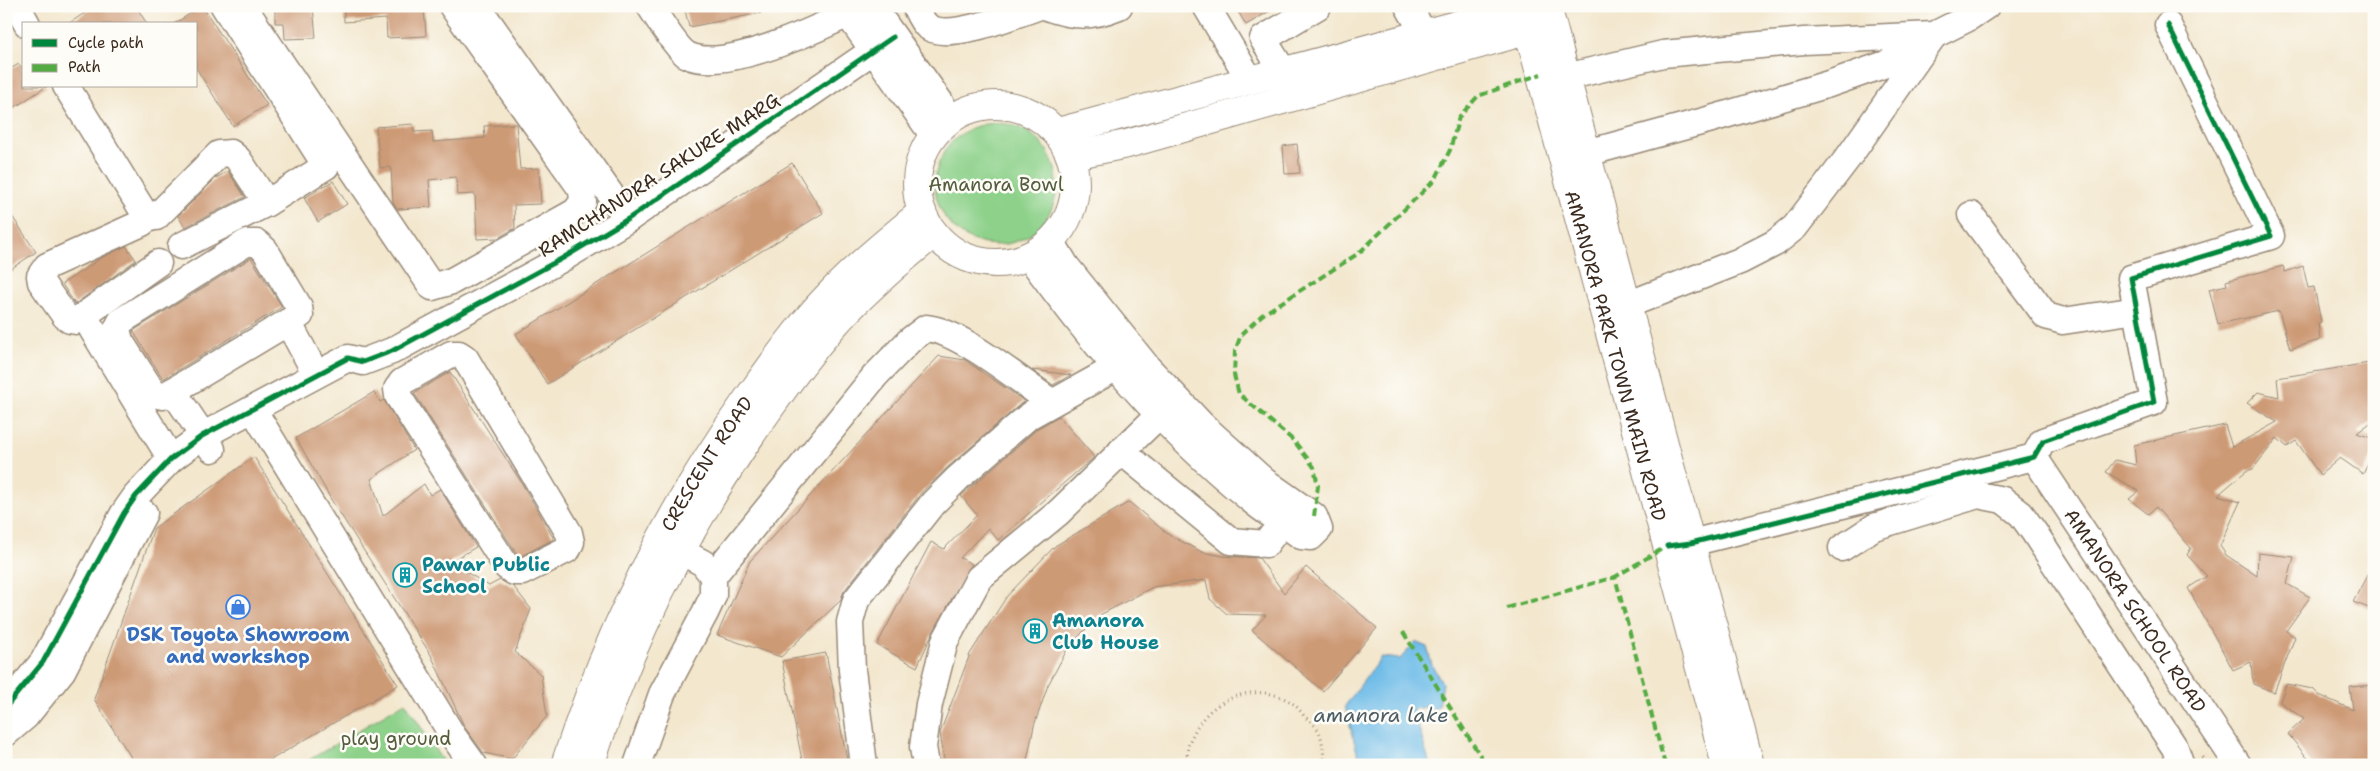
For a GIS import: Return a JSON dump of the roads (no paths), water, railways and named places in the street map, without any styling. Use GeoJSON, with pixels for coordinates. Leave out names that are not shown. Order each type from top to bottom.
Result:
{"type":"FeatureCollection","features":[{"type":"Feature","properties":{"kind":"main road"},"geometry":{"type":"LineString","coordinates":[[1058,132],[1424,34],[1530,13]]}},
{"type":"Feature","properties":{"kind":"main road"},"geometry":{"type":"LineString","coordinates":[[1072,159],[1084,154],[1127,144],[1530,13]]}},
{"type":"Feature","properties":{"kind":"main road","name":"AMANORA PARK TOWN MAIN ROAD"},"geometry":{"type":"LineString","coordinates":[[1530,13],[1566,77],[1575,156],[1679,545],[1750,765]]}},
{"type":"Feature","properties":{"kind":"main road","name":"AMANORA PARK TOWN MAIN ROAD"},"geometry":{"type":"LineString","coordinates":[[1530,13],[1575,156],[1627,305],[1726,765]]}},
{"type":"Feature","properties":{"kind":"main road"},"geometry":{"type":"LineString","coordinates":[[1007,105],[1036,116],[1058,132],[1072,159],[1075,180],[1072,203],[1064,225],[1040,248],[1007,262],[984,262],[955,252],[928,222],[916,187],[917,171],[921,156],[941,127],[960,112],[976,106],[1007,105]]}},
{"type":"Feature","properties":{"kind":"main road","name":"CRESCENT ROAD"},"geometry":{"type":"LineString","coordinates":[[590,765],[608,709],[639,634],[680,551],[725,474],[793,376],[845,312],[882,275],[928,222]]}},
{"type":"Feature","properties":{"kind":"main road","name":"CRESCENT ROAD"},"geometry":{"type":"LineString","coordinates":[[566,765],[586,701],[617,624],[644,568],[705,461],[774,361],[828,296],[866,258],[928,222]]}},
{"type":"Feature","properties":{"kind":"street"},"geometry":{"type":"LineString","coordinates":[[16,6],[26,22]]}},
{"type":"Feature","properties":{"kind":"street"},"geometry":{"type":"LineString","coordinates":[[181,246],[180,231],[176,225],[163,217],[149,220],[47,266],[40,276],[41,282],[65,316],[70,320],[76,321],[158,263],[172,258],[181,246],[267,203],[326,166],[224,6]]}},
{"type":"Feature","properties":{"kind":"street"},"geometry":{"type":"LineString","coordinates":[[243,6],[432,287],[452,281],[576,212],[582,202],[582,190],[452,6]]}},
{"type":"Feature","properties":{"kind":"street"},"geometry":{"type":"LineString","coordinates":[[477,6],[628,219]]}},
{"type":"Feature","properties":{"kind":"street"},"geometry":{"type":"LineString","coordinates":[[650,6],[669,34],[687,55],[703,58],[718,58],[772,47],[854,9],[884,44],[941,127]]}},
{"type":"Feature","properties":{"kind":"street"},"geometry":{"type":"LineString","coordinates":[[915,6],[926,26],[942,32],[959,31],[1040,6]]}},
{"type":"Feature","properties":{"kind":"street"},"geometry":{"type":"LineString","coordinates":[[1044,6],[1063,14],[1080,16],[1099,14],[1119,6]]}},
{"type":"Feature","properties":{"kind":"street"},"geometry":{"type":"LineString","coordinates":[[1206,6],[1250,80]]}},
{"type":"Feature","properties":{"kind":"street"},"geometry":{"type":"LineString","coordinates":[[1283,71],[1263,38],[1318,6]]}},
{"type":"Feature","properties":{"kind":"street"},"geometry":{"type":"LineString","coordinates":[[1408,6],[1424,34]]}},
{"type":"Feature","properties":{"kind":"street"},"geometry":{"type":"LineString","coordinates":[[1575,156],[1717,118],[1878,67],[1968,18],[1986,6]]}},
{"type":"Feature","properties":{"kind":"street"},"geometry":{"type":"LineString","coordinates":[[1679,545],[2034,457],[2043,442],[2154,402],[2131,278],[2271,236],[2168,25]]}},
{"type":"Feature","properties":{"kind":"street"},"geometry":{"type":"LineString","coordinates":[[1566,77],[1663,54],[1804,41],[1934,35]]}},
{"type":"Feature","properties":{"kind":"street"},"geometry":{"type":"LineString","coordinates":[[1627,305],[1740,261],[1775,244],[1795,227],[1850,156],[1934,35]]}},
{"type":"Feature","properties":{"kind":"street","name":"RAMCHANDRA SAKURE MARG"},"geometry":{"type":"LineString","coordinates":[[6,733],[26,716],[62,671],[82,610],[124,513],[136,496],[171,459],[260,421],[317,391],[356,374],[363,362],[415,340],[563,258],[628,219],[884,44]]}},
{"type":"Feature","properties":{"kind":"street"},"geometry":{"type":"LineString","coordinates":[[67,88],[149,220]]}},
{"type":"Feature","properties":{"kind":"street"},"geometry":{"type":"LineString","coordinates":[[158,263],[144,258],[136,245],[138,230],[219,154],[231,153],[238,159],[267,203]]}},
{"type":"Feature","properties":{"kind":"street"},"geometry":{"type":"LineString","coordinates":[[1971,215],[2046,316],[2063,321],[2137,310]]}},
{"type":"Feature","properties":{"kind":"street"},"geometry":{"type":"LineString","coordinates":[[257,243],[265,250],[299,307],[300,315],[173,391],[163,396],[154,394],[120,341],[117,329],[121,322],[246,244],[257,243]]}},
{"type":"Feature","properties":{"kind":"street"},"geometry":{"type":"LineString","coordinates":[[1040,248],[1066,266],[1148,368],[1202,426],[1263,480],[1314,516],[1319,529],[1311,537],[1301,536],[1249,498],[1185,442],[1159,415],[1117,367],[1040,248]]}},
{"type":"Feature","properties":{"kind":"street"},"geometry":{"type":"LineString","coordinates":[[288,322],[316,374]]}},
{"type":"Feature","properties":{"kind":"street"},"geometry":{"type":"LineString","coordinates":[[92,328],[171,459]]}},
{"type":"Feature","properties":{"kind":"street"},"geometry":{"type":"LineString","coordinates":[[713,576],[875,376],[909,341],[926,328],[936,329],[956,338],[1052,402]]}},
{"type":"Feature","properties":{"kind":"street"},"geometry":{"type":"LineString","coordinates":[[415,340],[430,366]]}},
{"type":"Feature","properties":{"kind":"street"},"geometry":{"type":"LineString","coordinates":[[450,354],[459,354],[465,358],[569,533],[571,542],[568,549],[522,572],[514,572],[507,567],[398,396],[397,389],[402,382],[430,366],[450,354]]}},
{"type":"Feature","properties":{"kind":"street","name":"RAMCHANDRA SAKURE MARG"},"geometry":{"type":"LineString","coordinates":[[6,707],[82,610],[149,506],[207,443],[316,374],[348,358],[363,362]]}},
{"type":"Feature","properties":{"kind":"street"},"geometry":{"type":"LineString","coordinates":[[864,765],[852,670],[850,622],[856,600],[933,504],[958,478],[1029,416],[1052,402],[1090,384],[1117,367]]}},
{"type":"Feature","properties":{"kind":"street"},"geometry":{"type":"LineString","coordinates":[[173,391],[207,443]]}},
{"type":"Feature","properties":{"kind":"street"},"geometry":{"type":"LineString","coordinates":[[926,765],[923,747],[929,704],[945,641],[979,578],[1058,513],[1159,415]]}},
{"type":"Feature","properties":{"kind":"street"},"geometry":{"type":"LineString","coordinates":[[260,421],[453,736],[474,765]]}},
{"type":"Feature","properties":{"kind":"street"},"geometry":{"type":"LineString","coordinates":[[1121,451],[1231,541],[1266,544],[1282,522]]}},
{"type":"Feature","properties":{"kind":"street","name":"AMANORA SCHOOL ROAD"},"geometry":{"type":"LineString","coordinates":[[2034,457],[2238,765]]}},
{"type":"Feature","properties":{"kind":"street"},"geometry":{"type":"LineString","coordinates":[[1842,548],[1874,527],[1922,511],[1978,495],[2003,500],[2021,514],[2034,532],[2175,748],[2181,765]]}},
{"type":"Feature","properties":{"kind":"street"},"geometry":{"type":"LineString","coordinates":[[636,765],[662,694],[706,613],[713,596],[713,576],[703,563],[680,551]]}},
{"type":"Feature","properties":{"kind":"water","name":"amanora lake"},"geometry":{"type":"Polygon","coordinates":[[[1415,642],[1427,647],[1432,665],[1443,684],[1439,706],[1429,712],[1425,707],[1413,709],[1430,765],[1349,765],[1358,756],[1345,706],[1381,657],[1400,659],[1415,642]]]}},
{"type":"Feature","properties":{"kind":"place","name":"Pawar Public School"},"geometry":{"type":"Point","coordinates":[405,575]}},
{"type":"Feature","properties":{"kind":"place","name":"DSK Toyota Showroom and workshop"},"geometry":{"type":"Point","coordinates":[238,607]}},
{"type":"Feature","properties":{"kind":"place","name":"Amanora Club House"},"geometry":{"type":"Point","coordinates":[1035,631]}},
{"type":"Feature","properties":{"kind":"park label","name":"Amanora Bowl"},"geometry":{"type":"Point","coordinates":[996,184]}},
{"type":"Feature","properties":{"kind":"park label","name":"play ground"},"geometry":{"type":"Point","coordinates":[396,738]}}]}
